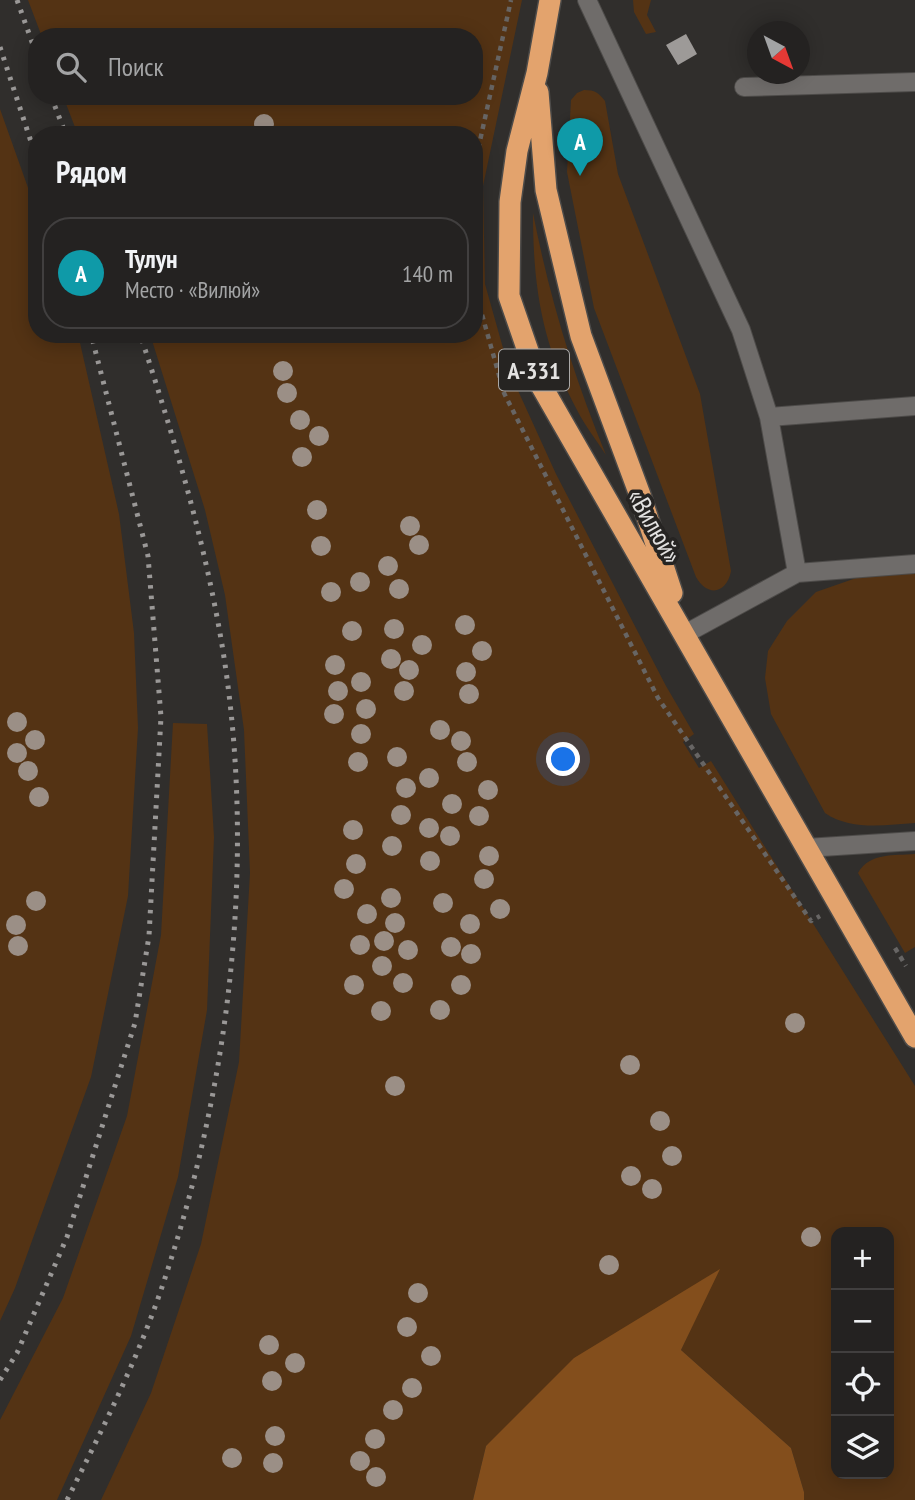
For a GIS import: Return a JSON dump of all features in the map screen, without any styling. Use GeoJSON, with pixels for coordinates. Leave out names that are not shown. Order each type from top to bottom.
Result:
{"type":"FeatureCollection","features":[{"type":"Feature","properties":{"kind":"highway","name":"«Вилюй»"},"geometry":{"type":"LineString","coordinates":[[550,0],[537,73],[517,151],[510,202],[509,296],[538,380],[915,1037]]}},
{"type":"Feature","properties":{"kind":"highway"},"geometry":{"type":"LineString","coordinates":[[537,73],[546,190],[581,336],[640,495],[685,634]]}},
{"type":"Feature","properties":{"kind":"street"},"geometry":{"type":"LineString","coordinates":[[587,0],[741,330],[769,417],[797,573]]}},
{"type":"Feature","properties":{"kind":"street"},"geometry":{"type":"LineString","coordinates":[[744,87],[915,82]]}},
{"type":"Feature","properties":{"kind":"street"},"geometry":{"type":"LineString","coordinates":[[769,417],[915,406]]}},
{"type":"Feature","properties":{"kind":"street"},"geometry":{"type":"LineString","coordinates":[[685,634],[797,573],[915,564]]}},
{"type":"Feature","properties":{"kind":"street"},"geometry":{"type":"LineString","coordinates":[[806,848],[915,841]]}},
{"type":"Feature","properties":{"kind":"path"},"geometry":{"type":"LineString","coordinates":[[483,127],[511,0]]}},
{"type":"Feature","properties":{"kind":"path"},"geometry":{"type":"LineString","coordinates":[[483,318],[504,393],[658,698],[811,921],[839,905]]}},
{"type":"Feature","properties":{"kind":"path"},"geometry":{"type":"LineString","coordinates":[[894,945],[906,966]]}},
{"type":"Feature","properties":{"kind":"shaded area"},"geometry":{"type":"Polygon","coordinates":[[[28,0],[522,0],[483,186],[483,126],[75,126],[66,105],[483,105],[483,28],[39,28],[28,0]]]}},
{"type":"Feature","properties":{"kind":"shaded area"},"geometry":{"type":"Polygon","coordinates":[[[633,0],[651,0],[647,15],[656,32],[646,34],[634,12],[633,0]]]}},
{"type":"Feature","properties":{"kind":"shaded area"},"geometry":{"type":"Polygon","coordinates":[[[584,90],[596,92],[605,101],[618,174],[700,394],[731,571],[726,584],[716,590],[706,588],[696,577],[594,308],[567,172],[571,100],[584,90]]]}},
{"type":"Feature","properties":{"kind":"shaded area"},"geometry":{"type":"Polygon","coordinates":[[[0,109],[28,188],[28,343],[80,343],[119,514],[134,633],[138,728],[128,896],[91,1077],[15,1288],[0,1321],[0,109]]]}},
{"type":"Feature","properties":{"kind":"shaded area"},"geometry":{"type":"Polygon","coordinates":[[[483,186],[485,284],[510,373],[556,474],[666,686],[694,734],[683,742],[699,768],[711,761],[915,1086],[915,1500],[804,1500],[791,1448],[681,1350],[718,1270],[486,1446],[473,1500],[101,1500],[151,1393],[201,1244],[239,1062],[250,873],[244,730],[225,595],[205,510],[153,343],[483,343],[483,186]]]}},
{"type":"Feature","properties":{"kind":"shaded area"},"geometry":{"type":"Polygon","coordinates":[[[533,213],[564,336],[606,455],[577,410],[555,362],[538,290],[533,213]]]}},
{"type":"Feature","properties":{"kind":"shaded area"},"geometry":{"type":"Polygon","coordinates":[[[915,572],[915,823],[857,825],[835,819],[825,813],[771,714],[765,678],[768,651],[787,621],[816,592],[862,576],[915,572]]]}},
{"type":"Feature","properties":{"kind":"shaded area"},"geometry":{"type":"Polygon","coordinates":[[[173,723],[207,724],[214,837],[207,1010],[178,1177],[131,1336],[57,1500],[0,1500],[0,1420],[63,1298],[127,1116],[161,935],[173,723]]]}},
{"type":"Feature","properties":{"kind":"shaded area"},"geometry":{"type":"Polygon","coordinates":[[[915,854],[915,947],[905,953],[858,873],[869,861],[876,858],[915,854]]]}},
{"type":"Feature","properties":{"kind":"shaded area"},"geometry":{"type":"Polygon","coordinates":[[[720,1269],[681,1350],[791,1448],[804,1500],[473,1500],[486,1446],[574,1358],[720,1269]]]}},
{"type":"Feature","properties":{"kind":"building"},"geometry":{"type":"Polygon","coordinates":[[[686,34],[697,54],[678,65],[666,45],[686,34]]]}},
{"type":"Feature","properties":{"kind":"railway"},"geometry":{"type":"LineString","coordinates":[[17,0],[28,31]]}},
{"type":"Feature","properties":{"kind":"railway"},"geometry":{"type":"LineString","coordinates":[[0,47],[28,133]]}},
{"type":"Feature","properties":{"kind":"railway"},"geometry":{"type":"LineString","coordinates":[[54,105],[63,126]]}},
{"type":"Feature","properties":{"kind":"railway"},"geometry":{"type":"LineString","coordinates":[[0,1380],[17,1353],[67,1237],[135,1023],[149,936],[161,717],[148,556],[93,343]]}},
{"type":"Feature","properties":{"kind":"railway"},"geometry":{"type":"LineString","coordinates":[[67,1500],[132,1363],[165,1278],[188,1201],[207,1122],[222,1042],[232,962],[237,880],[237,799],[232,719],[221,639],[186,485],[143,343]]}},
{"type":"Feature","properties":{"kind":"place","name":"Тулун"},"geometry":{"type":"Point","coordinates":[580,176]}}]}
